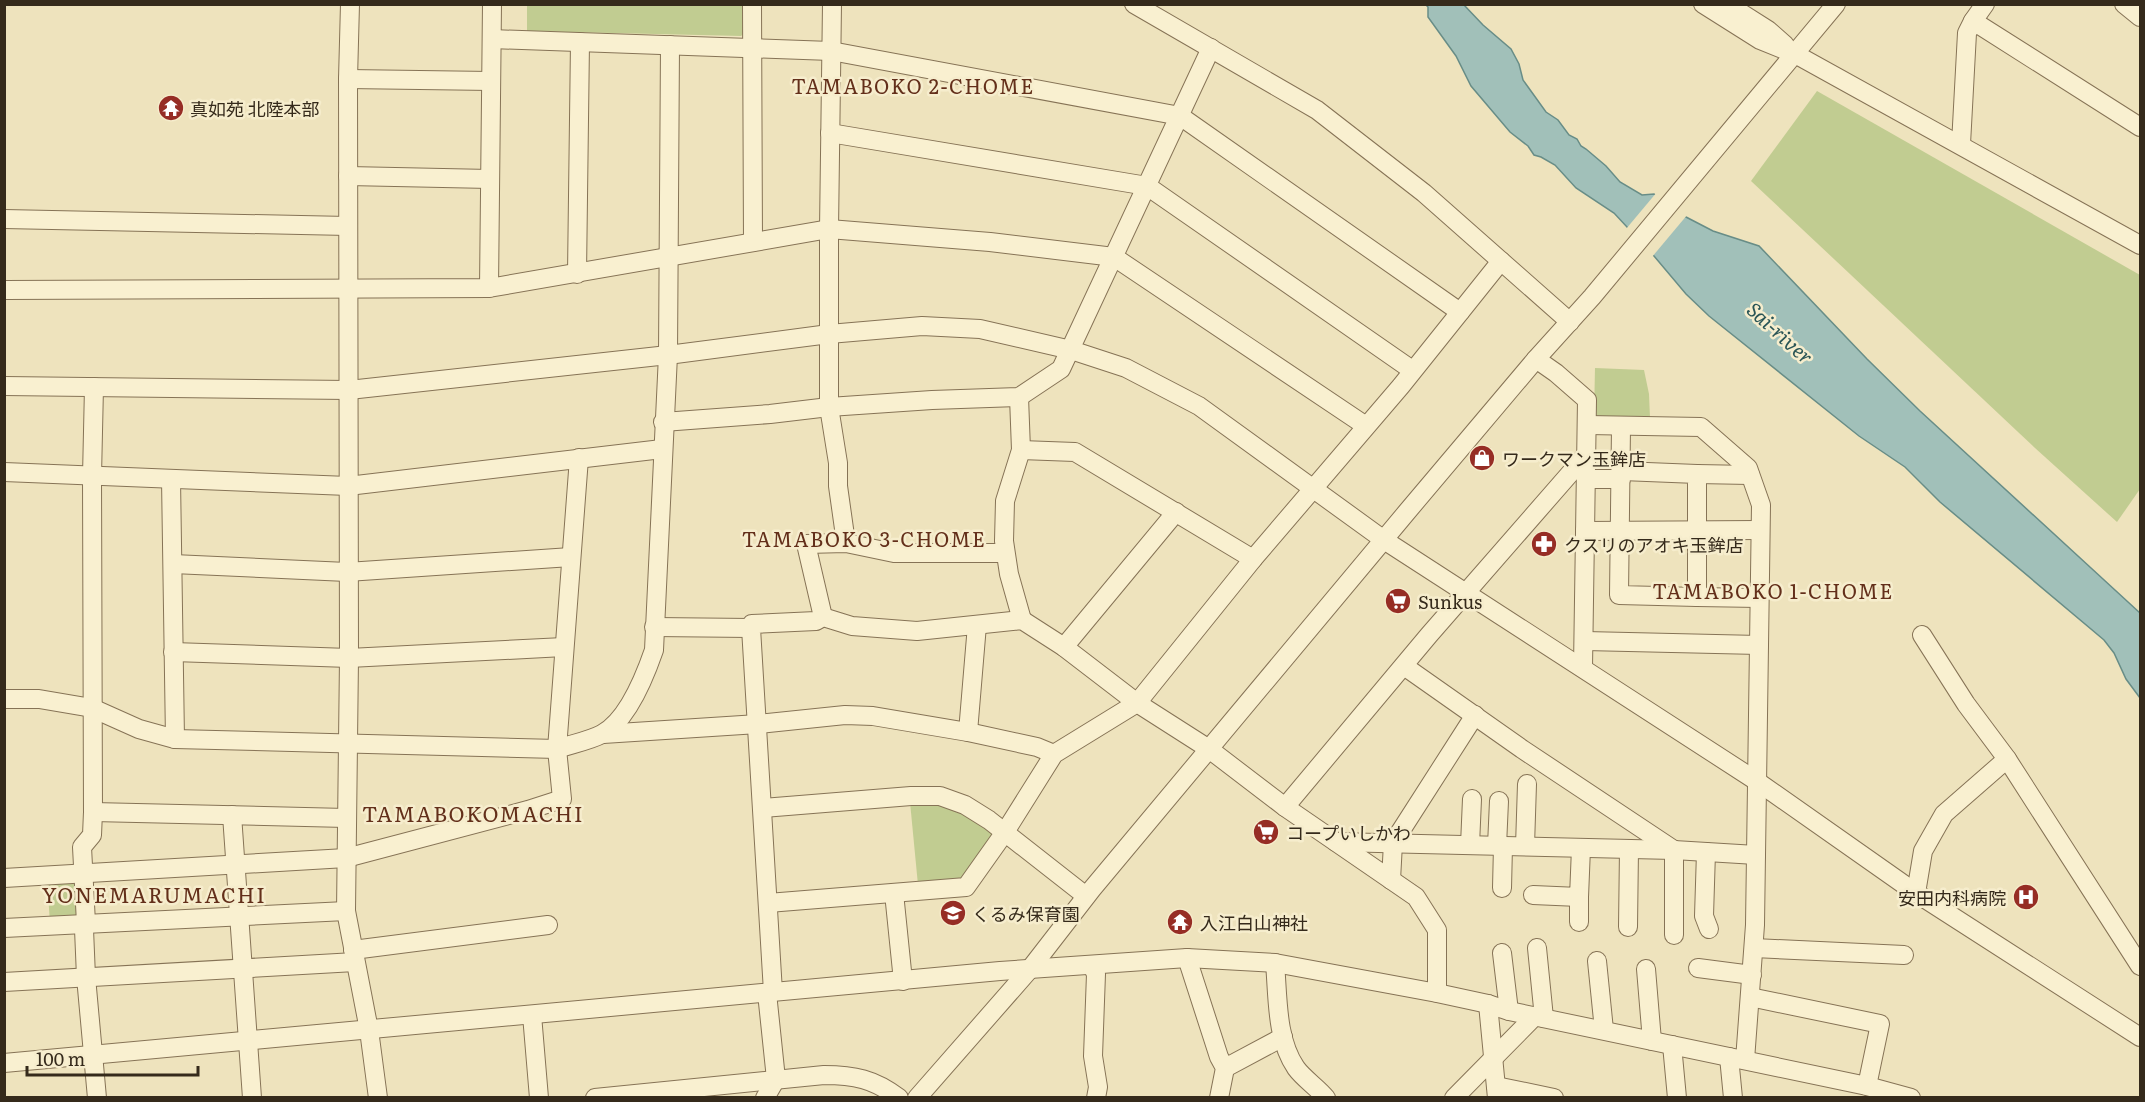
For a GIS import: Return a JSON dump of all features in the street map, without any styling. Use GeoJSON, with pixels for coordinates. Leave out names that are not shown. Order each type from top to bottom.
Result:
{"type":"FeatureCollection","features":[{"type":"Feature","properties":{"kind":"street"},"geometry":{"type":"LineString","coordinates":[[350,4],[347,572],[349,658],[346,911],[369,1030],[378,1098]]}},
{"type":"Feature","properties":{"kind":"street"},"geometry":{"type":"LineString","coordinates":[[489,288],[492,4]]}},
{"type":"Feature","properties":{"kind":"street"},"geometry":{"type":"LineString","coordinates":[[753,4],[753,242]]}},
{"type":"Feature","properties":{"kind":"street"},"geometry":{"type":"LineString","coordinates":[[832,4],[829,406],[838,463],[838,486],[846,543]]}},
{"type":"Feature","properties":{"kind":"street"},"geometry":{"type":"LineString","coordinates":[[1134,4],[1317,110],[1424,193],[1570,322]]}},
{"type":"Feature","properties":{"kind":"street"},"geometry":{"type":"LineString","coordinates":[[1702,4],[1760,40],[1795,54],[2140,245]]}},
{"type":"Feature","properties":{"kind":"street"},"geometry":{"type":"LineString","coordinates":[[1727,4],[1768,30],[1795,54]]}},
{"type":"Feature","properties":{"kind":"street"},"geometry":{"type":"LineString","coordinates":[[917,1098],[1030,969],[1086,896],[1536,359],[1592,297],[1836,4]]}},
{"type":"Feature","properties":{"kind":"street"},"geometry":{"type":"LineString","coordinates":[[1961,144],[1967,33],[1985,4]]}},
{"type":"Feature","properties":{"kind":"street"},"geometry":{"type":"LineString","coordinates":[[2124,4],[2140,16]]}},
{"type":"Feature","properties":{"kind":"street"},"geometry":{"type":"LineString","coordinates":[[1973,21],[2140,127]]}},
{"type":"Feature","properties":{"kind":"street"},"geometry":{"type":"LineString","coordinates":[[492,39],[831,51],[1179,116],[1460,312]]}},
{"type":"Feature","properties":{"kind":"street"},"geometry":{"type":"LineString","coordinates":[[577,274],[580,42]]}},
{"type":"Feature","properties":{"kind":"street"},"geometry":{"type":"LineString","coordinates":[[603,734],[621,718],[646,672],[654,650],[663,422],[668,355],[670,45]]}},
{"type":"Feature","properties":{"kind":"street"},"geometry":{"type":"LineString","coordinates":[[663,422],[770,414],[829,406],[1019,397],[1061,369],[1211,48]]}},
{"type":"Feature","properties":{"kind":"street"},"geometry":{"type":"LineString","coordinates":[[348,79],[491,81]]}},
{"type":"Feature","properties":{"kind":"street"},"geometry":{"type":"LineString","coordinates":[[830,133],[1147,186],[1412,370]]}},
{"type":"Feature","properties":{"kind":"street"},"geometry":{"type":"LineString","coordinates":[[348,177],[490,179]]}},
{"type":"Feature","properties":{"kind":"street"},"geometry":{"type":"LineString","coordinates":[[4,219],[348,226]]}},
{"type":"Feature","properties":{"kind":"street"},"geometry":{"type":"LineString","coordinates":[[4,290],[489,288],[829,229],[990,242],[1114,257],[1366,426]]}},
{"type":"Feature","properties":{"kind":"street"},"geometry":{"type":"LineString","coordinates":[[768,903],[966,887],[1005,832],[1054,754],[1137,703],[1253,559],[1501,261]]}},
{"type":"Feature","properties":{"kind":"street"},"geometry":{"type":"LineString","coordinates":[[4,386],[349,390],[668,355],[829,334],[922,326],[980,329],[1071,350],[1126,368],[1199,406],[1384,540],[1758,782],[1916,893],[2140,1037]]}},
{"type":"Feature","properties":{"kind":"street"},"geometry":{"type":"LineString","coordinates":[[1536,359],[1587,400],[1583,667]]}},
{"type":"Feature","properties":{"kind":"street"},"geometry":{"type":"LineString","coordinates":[[94,387],[93,812],[92,835],[82,847],[86,977],[97,1098]]}},
{"type":"Feature","properties":{"kind":"street"},"geometry":{"type":"LineString","coordinates":[[1019,397],[1021,450],[1005,501],[1005,553],[1022,620]]}},
{"type":"Feature","properties":{"kind":"street"},"geometry":{"type":"LineString","coordinates":[[1588,425],[1701,426],[1748,468],[1761,505],[1754,948],[1750,998],[1737,1059],[1733,1098]]}},
{"type":"Feature","properties":{"kind":"street"},"geometry":{"type":"LineString","coordinates":[[1622,427],[1619,595],[1759,598]]}},
{"type":"Feature","properties":{"kind":"street"},"geometry":{"type":"LineString","coordinates":[[4,472],[348,486],[662,449]]}},
{"type":"Feature","properties":{"kind":"street"},"geometry":{"type":"LineString","coordinates":[[1021,450],[1075,452],[1253,559]]}},
{"type":"Feature","properties":{"kind":"street"},"geometry":{"type":"LineString","coordinates":[[1285,807],[1587,454]]}},
{"type":"Feature","properties":{"kind":"street"},"geometry":{"type":"LineString","coordinates":[[4,878],[346,858],[562,799],[557,748],[579,458]]}},
{"type":"Feature","properties":{"kind":"street"},"geometry":{"type":"LineString","coordinates":[[1697,474],[1697,597]]}},
{"type":"Feature","properties":{"kind":"street"},"geometry":{"type":"LineString","coordinates":[[1586,479],[1621,475],[1750,475]]}},
{"type":"Feature","properties":{"kind":"street"},"geometry":{"type":"LineString","coordinates":[[171,479],[175,739]]}},
{"type":"Feature","properties":{"kind":"street"},"geometry":{"type":"LineString","coordinates":[[1064,647],[1176,512]]}},
{"type":"Feature","properties":{"kind":"street"},"geometry":{"type":"LineString","coordinates":[[1585,531],[1759,530]]}},
{"type":"Feature","properties":{"kind":"street"},"geometry":{"type":"LineString","coordinates":[[823,617],[806,544],[846,543],[894,553],[1005,553]]}},
{"type":"Feature","properties":{"kind":"street"},"geometry":{"type":"LineString","coordinates":[[173,564],[347,572],[572,557]]}},
{"type":"Feature","properties":{"kind":"street"},"geometry":{"type":"LineString","coordinates":[[765,1098],[776,1079],[752,624],[816,621],[823,617],[852,626],[917,631],[1022,620],[1064,647],[1137,703],[1209,749],[1285,807],[1416,897],[1437,930],[1437,993]]}},
{"type":"Feature","properties":{"kind":"street"},"geometry":{"type":"LineString","coordinates":[[968,732],[977,625]]}},
{"type":"Feature","properties":{"kind":"street"},"geometry":{"type":"LineString","coordinates":[[654,627],[751,628]]}},
{"type":"Feature","properties":{"kind":"street"},"geometry":{"type":"LineString","coordinates":[[1922,636],[1966,704],[2007,759],[2140,966]]}},
{"type":"Feature","properties":{"kind":"street"},"geometry":{"type":"LineString","coordinates":[[1585,641],[1759,645]]}},
{"type":"Feature","properties":{"kind":"street"},"geometry":{"type":"LineString","coordinates":[[173,652],[349,658],[564,647]]}},
{"type":"Feature","properties":{"kind":"street"},"geometry":{"type":"LineString","coordinates":[[1404,666],[1474,716],[1674,850]]}},
{"type":"Feature","properties":{"kind":"street"},"geometry":{"type":"LineString","coordinates":[[4,699],[39,699],[92,708],[140,729],[175,739],[557,748],[603,734],[845,716],[873,716],[968,732],[1037,747],[1054,754]]}},
{"type":"Feature","properties":{"kind":"street"},"geometry":{"type":"LineString","coordinates":[[1391,880],[1393,843],[1474,716]]}},
{"type":"Feature","properties":{"kind":"street"},"geometry":{"type":"LineString","coordinates":[[1916,893],[1923,851],[1944,814],[2007,759]]}},
{"type":"Feature","properties":{"kind":"street"},"geometry":{"type":"LineString","coordinates":[[1525,846],[1527,784]]}},
{"type":"Feature","properties":{"kind":"street"},"geometry":{"type":"LineString","coordinates":[[763,808],[910,796],[940,796],[965,805],[1005,832],[1086,896]]}},
{"type":"Feature","properties":{"kind":"street"},"geometry":{"type":"LineString","coordinates":[[1470,845],[1472,799]]}},
{"type":"Feature","properties":{"kind":"street"},"geometry":{"type":"LineString","coordinates":[[1499,801],[1502,888]]}},
{"type":"Feature","properties":{"kind":"street"},"geometry":{"type":"LineString","coordinates":[[93,812],[346,818]]}},
{"type":"Feature","properties":{"kind":"street"},"geometry":{"type":"LineString","coordinates":[[232,815],[252,1098]]}},
{"type":"Feature","properties":{"kind":"street"},"geometry":{"type":"LineString","coordinates":[[1336,842],[1674,850],[1756,855]]}},
{"type":"Feature","properties":{"kind":"street"},"geometry":{"type":"LineString","coordinates":[[1579,922],[1581,848]]}},
{"type":"Feature","properties":{"kind":"street"},"geometry":{"type":"LineString","coordinates":[[1628,927],[1629,849]]}},
{"type":"Feature","properties":{"kind":"street"},"geometry":{"type":"LineString","coordinates":[[1674,850],[1674,935]]}},
{"type":"Feature","properties":{"kind":"street"},"geometry":{"type":"LineString","coordinates":[[1706,852],[1704,916],[1709,929]]}},
{"type":"Feature","properties":{"kind":"street"},"geometry":{"type":"LineString","coordinates":[[894,892],[903,981]]}},
{"type":"Feature","properties":{"kind":"street"},"geometry":{"type":"LineString","coordinates":[[1533,895],[1579,897]]}},
{"type":"Feature","properties":{"kind":"street"},"geometry":{"type":"LineString","coordinates":[[4,928],[346,911]]}},
{"type":"Feature","properties":{"kind":"street"},"geometry":{"type":"LineString","coordinates":[[4,982],[243,968],[354,956],[548,925]]}},
{"type":"Feature","properties":{"kind":"street"},"geometry":{"type":"LineString","coordinates":[[1537,948],[1540,1017]]}},
{"type":"Feature","properties":{"kind":"street"},"geometry":{"type":"LineString","coordinates":[[1754,948],[1904,955]]}},
{"type":"Feature","properties":{"kind":"street"},"geometry":{"type":"LineString","coordinates":[[1502,953],[1509,1011]]}},
{"type":"Feature","properties":{"kind":"street"},"geometry":{"type":"LineString","coordinates":[[1188,958],[1219,1057],[1225,1068],[1219,1098]]}},
{"type":"Feature","properties":{"kind":"street"},"geometry":{"type":"LineString","coordinates":[[4,1063],[1030,969],[1188,958],[1275,963],[1437,993],[1509,1011],[1737,1059],[1847,1090],[1867,1086],[1886,1094],[1911,1098]]}},
{"type":"Feature","properties":{"kind":"street"},"geometry":{"type":"LineString","coordinates":[[1597,961],[1604,1030]]}},
{"type":"Feature","properties":{"kind":"street"},"geometry":{"type":"LineString","coordinates":[[1275,963],[1285,1046],[1296,1068],[1326,1098]]}},
{"type":"Feature","properties":{"kind":"street"},"geometry":{"type":"LineString","coordinates":[[1092,966],[1096,974],[1093,1056],[1098,1087],[1096,1098]]}},
{"type":"Feature","properties":{"kind":"street"},"geometry":{"type":"LineString","coordinates":[[1698,968],[1752,975]]}},
{"type":"Feature","properties":{"kind":"street"},"geometry":{"type":"LineString","coordinates":[[1646,969],[1652,1041]]}},
{"type":"Feature","properties":{"kind":"street"},"geometry":{"type":"LineString","coordinates":[[1750,998],[1880,1024],[1867,1086]]}},
{"type":"Feature","properties":{"kind":"street"},"geometry":{"type":"LineString","coordinates":[[1488,1004],[1497,1092],[1554,1098]]}},
{"type":"Feature","properties":{"kind":"street"},"geometry":{"type":"LineString","coordinates":[[532,1015],[539,1098]]}},
{"type":"Feature","properties":{"kind":"street"},"geometry":{"type":"LineString","coordinates":[[1454,1098],[1540,1017]]}},
{"type":"Feature","properties":{"kind":"street"},"geometry":{"type":"LineString","coordinates":[[1225,1068],[1283,1037]]}},
{"type":"Feature","properties":{"kind":"street"},"geometry":{"type":"LineString","coordinates":[[1672,1045],[1677,1098]]}},
{"type":"Feature","properties":{"kind":"street"},"geometry":{"type":"LineString","coordinates":[[595,1098],[650,1095],[776,1079],[849,1075],[870,1080],[899,1098]]}},
{"type":"Feature","properties":{"kind":"green space"},"geometry":{"type":"Polygon","coordinates":[[[527,5],[747,5],[747,31],[741,36],[527,31],[527,5]]]}},
{"type":"Feature","properties":{"kind":"green space"},"geometry":{"type":"Polygon","coordinates":[[[1817,91],[2140,275],[2140,489],[2117,522],[1751,181],[1817,91]]]}},
{"type":"Feature","properties":{"kind":"green space"},"geometry":{"type":"Polygon","coordinates":[[[1595,368],[1644,370],[1649,394],[1650,418],[1620,419],[1594,416],[1595,368]]]}},
{"type":"Feature","properties":{"kind":"green space"},"geometry":{"type":"Polygon","coordinates":[[[910,802],[940,803],[959,810],[994,831],[994,836],[966,880],[918,885],[910,802]]]}},
{"type":"Feature","properties":{"kind":"green space"},"geometry":{"type":"Polygon","coordinates":[[[76,878],[81,918],[50,923],[47,879],[76,878]]]}},
{"type":"Feature","properties":{"kind":"water","name":"Sai-river"},"geometry":{"type":"Polygon","coordinates":[[[1426,5],[1464,5],[1511,49],[1519,64],[1523,80],[1546,112],[1558,120],[1569,135],[1577,139],[1581,146],[1606,166],[1620,182],[1642,195],[1654,194],[1686,217],[1713,231],[1759,246],[1920,411],[2140,613],[2140,698],[2126,679],[2114,653],[2104,640],[1940,502],[1905,467],[1859,436],[1709,316],[1686,294],[1614,213],[1576,188],[1555,165],[1534,155],[1528,146],[1510,132],[1471,86],[1456,56],[1428,17],[1426,5]]]}},
{"type":"Feature","properties":{"kind":"pier"},"geometry":{"type":"Polygon","coordinates":[[[1657,192],[1688,214],[1652,257],[1626,229],[1657,192]]]}},
{"type":"Feature","properties":{"kind":"place","name":"真如苑 北陸本部"},"geometry":{"type":"Point","coordinates":[171,108]}},
{"type":"Feature","properties":{"kind":"place","name":"ワークマン玉鉾店"},"geometry":{"type":"Point","coordinates":[1482,458]}},
{"type":"Feature","properties":{"kind":"place","name":"クスリのアオキ玉鉾店"},"geometry":{"type":"Point","coordinates":[1544,544]}},
{"type":"Feature","properties":{"kind":"place","name":"Sunkus"},"geometry":{"type":"Point","coordinates":[1398,601]}},
{"type":"Feature","properties":{"kind":"place","name":"コープいしかわ"},"geometry":{"type":"Point","coordinates":[1266,832]}},
{"type":"Feature","properties":{"kind":"place","name":"安田内科病院"},"geometry":{"type":"Point","coordinates":[2026,897]}},
{"type":"Feature","properties":{"kind":"place","name":"くるみ保育園"},"geometry":{"type":"Point","coordinates":[953,913]}},
{"type":"Feature","properties":{"kind":"place","name":"入江白山神社"},"geometry":{"type":"Point","coordinates":[1180,922]}},
{"type":"Feature","properties":{"kind":"district","name":"TAMABOKO 2-CHOME"},"geometry":{"type":"Point","coordinates":[913,85]}},
{"type":"Feature","properties":{"kind":"district","name":"TAMABOKO 3-CHOME"},"geometry":{"type":"Point","coordinates":[864,538]}},
{"type":"Feature","properties":{"kind":"district","name":"TAMABOKO 1-CHOME"},"geometry":{"type":"Point","coordinates":[1773,590]}},
{"type":"Feature","properties":{"kind":"district","name":"TAMABOKOMACHI"},"geometry":{"type":"Point","coordinates":[473,812]}},
{"type":"Feature","properties":{"kind":"district","name":"YONEMARUMACHI"},"geometry":{"type":"Point","coordinates":[154,893]}}]}
